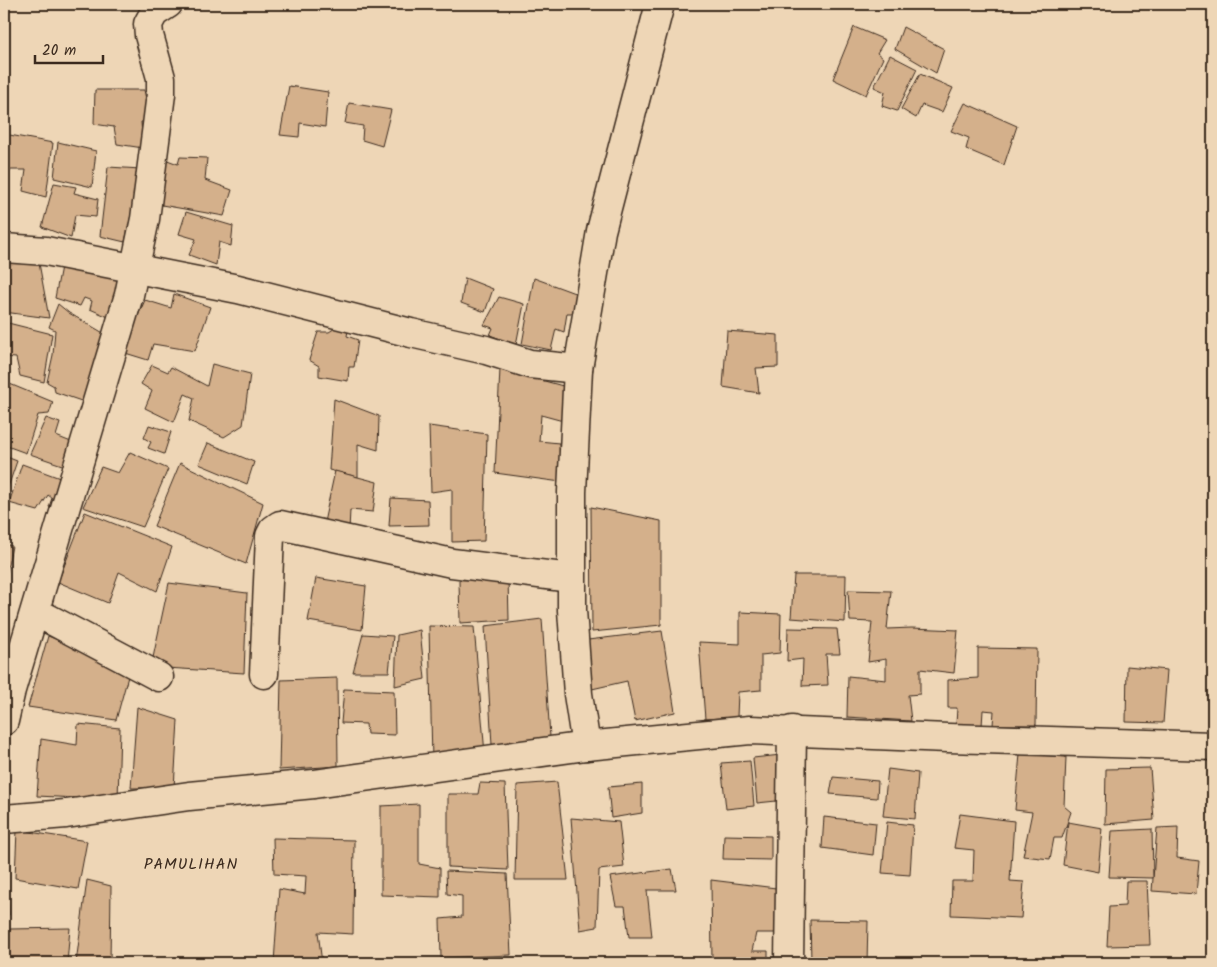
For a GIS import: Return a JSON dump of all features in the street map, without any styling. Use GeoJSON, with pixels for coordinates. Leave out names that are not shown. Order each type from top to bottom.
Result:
{"type":"FeatureCollection","features":[{"type":"Feature","properties":{"kind":"street"},"geometry":{"type":"LineString","coordinates":[[4,721],[8,689],[36,612],[129,295],[145,219],[161,94],[160,78],[148,24],[154,14],[168,4]]}},
{"type":"Feature","properties":{"kind":"street"},"geometry":{"type":"LineString","coordinates":[[586,746],[578,694],[571,578],[572,492],[578,369],[601,231],[660,4]]}},
{"type":"Feature","properties":{"kind":"street"},"geometry":{"type":"LineString","coordinates":[[4,248],[46,250],[238,289],[486,350],[530,364],[578,369]]}},
{"type":"Feature","properties":{"kind":"street"},"geometry":{"type":"LineString","coordinates":[[264,674],[270,536],[273,530],[280,525],[452,564],[571,578]]}},
{"type":"Feature","properties":{"kind":"street"},"geometry":{"type":"LineString","coordinates":[[36,612],[159,677]]}},
{"type":"Feature","properties":{"kind":"street"},"geometry":{"type":"LineString","coordinates":[[4,818],[66,814],[189,796],[314,784],[586,746],[750,730],[1213,746]]}},
{"type":"Feature","properties":{"kind":"street"},"geometry":{"type":"LineString","coordinates":[[789,963],[792,730]]}},
{"type":"Feature","properties":{"kind":"building"},"geometry":{"type":"Polygon","coordinates":[[[854,27],[885,40],[877,53],[883,58],[866,95],[833,79],[854,27]]]}},
{"type":"Feature","properties":{"kind":"building"},"geometry":{"type":"Polygon","coordinates":[[[903,27],[944,49],[936,73],[895,49],[903,27]]]}},
{"type":"Feature","properties":{"kind":"building"},"geometry":{"type":"Polygon","coordinates":[[[890,55],[917,69],[897,111],[882,106],[885,92],[874,87],[890,55]]]}},
{"type":"Feature","properties":{"kind":"building"},"geometry":{"type":"Polygon","coordinates":[[[920,74],[953,88],[942,112],[922,105],[916,118],[901,109],[920,74]]]}},
{"type":"Feature","properties":{"kind":"building"},"geometry":{"type":"Polygon","coordinates":[[[289,86],[328,92],[325,127],[300,123],[299,137],[280,135],[289,86]]]}},
{"type":"Feature","properties":{"kind":"building"},"geometry":{"type":"Polygon","coordinates":[[[95,90],[144,90],[151,122],[141,122],[143,148],[117,144],[114,127],[94,124],[95,90]]]}},
{"type":"Feature","properties":{"kind":"building"},"geometry":{"type":"Polygon","coordinates":[[[349,103],[391,110],[382,146],[362,140],[363,126],[345,123],[349,103]]]}},
{"type":"Feature","properties":{"kind":"building"},"geometry":{"type":"Polygon","coordinates":[[[965,103],[1017,126],[1004,165],[966,149],[969,138],[951,131],[965,103]]]}},
{"type":"Feature","properties":{"kind":"building"},"geometry":{"type":"Polygon","coordinates":[[[4,134],[53,143],[46,197],[23,191],[26,170],[4,170],[4,134]]]}},
{"type":"Feature","properties":{"kind":"building"},"geometry":{"type":"Polygon","coordinates":[[[58,142],[96,151],[92,187],[54,178],[58,142]]]}},
{"type":"Feature","properties":{"kind":"building"},"geometry":{"type":"Polygon","coordinates":[[[180,157],[207,158],[205,180],[232,190],[224,216],[156,204],[162,158],[178,164],[180,157]]]}},
{"type":"Feature","properties":{"kind":"building"},"geometry":{"type":"Polygon","coordinates":[[[108,167],[141,169],[125,242],[100,236],[108,167]]]}},
{"type":"Feature","properties":{"kind":"building"},"geometry":{"type":"Polygon","coordinates":[[[54,183],[76,187],[74,193],[98,199],[96,217],[75,215],[71,238],[42,227],[54,183]]]}},
{"type":"Feature","properties":{"kind":"building"},"geometry":{"type":"Polygon","coordinates":[[[186,212],[233,226],[231,246],[219,242],[216,265],[189,255],[196,239],[179,234],[186,212]]]}},
{"type":"Feature","properties":{"kind":"building"},"geometry":{"type":"Polygon","coordinates":[[[4,256],[39,263],[49,318],[4,312],[4,256]]]}},
{"type":"Feature","properties":{"kind":"building"},"geometry":{"type":"Polygon","coordinates":[[[62,261],[129,272],[113,319],[90,309],[92,301],[84,298],[80,306],[55,298],[62,261]]]}},
{"type":"Feature","properties":{"kind":"building"},"geometry":{"type":"Polygon","coordinates":[[[465,278],[493,289],[485,312],[461,303],[465,278]]]}},
{"type":"Feature","properties":{"kind":"building"},"geometry":{"type":"Polygon","coordinates":[[[534,278],[580,295],[578,313],[567,313],[564,332],[556,329],[551,350],[522,344],[534,278]]]}},
{"type":"Feature","properties":{"kind":"building"},"geometry":{"type":"Polygon","coordinates":[[[174,294],[210,307],[195,351],[153,344],[148,360],[122,352],[145,300],[171,308],[174,294]]]}},
{"type":"Feature","properties":{"kind":"building"},"geometry":{"type":"Polygon","coordinates":[[[499,297],[524,304],[516,345],[490,335],[493,328],[484,325],[499,297]]]}},
{"type":"Feature","properties":{"kind":"building"},"geometry":{"type":"Polygon","coordinates":[[[58,304],[69,313],[112,338],[92,371],[100,377],[93,405],[55,392],[54,386],[47,382],[53,355],[55,330],[49,327],[58,304]]]}},
{"type":"Feature","properties":{"kind":"building"},"geometry":{"type":"Polygon","coordinates":[[[4,322],[52,334],[44,382],[20,376],[16,358],[4,357],[4,322]]]}},
{"type":"Feature","properties":{"kind":"building"},"geometry":{"type":"Polygon","coordinates":[[[337,327],[348,331],[347,336],[358,340],[354,367],[349,367],[348,381],[319,376],[319,366],[309,360],[318,332],[329,332],[337,327]]]}},
{"type":"Feature","properties":{"kind":"building"},"geometry":{"type":"Polygon","coordinates":[[[727,331],[778,335],[778,367],[756,368],[759,393],[723,387],[727,331]]]}},
{"type":"Feature","properties":{"kind":"building"},"geometry":{"type":"Polygon","coordinates":[[[212,364],[250,374],[243,425],[224,437],[189,421],[194,398],[185,394],[174,422],[145,408],[152,391],[141,384],[152,365],[168,372],[171,367],[207,386],[212,364]]]}},
{"type":"Feature","properties":{"kind":"building"},"geometry":{"type":"Polygon","coordinates":[[[500,369],[563,386],[563,421],[541,415],[539,441],[559,443],[561,482],[495,473],[500,369]]]}},
{"type":"Feature","properties":{"kind":"building"},"geometry":{"type":"Polygon","coordinates":[[[5,382],[53,402],[49,414],[38,415],[26,453],[4,445],[5,382]]]}},
{"type":"Feature","properties":{"kind":"building"},"geometry":{"type":"Polygon","coordinates":[[[334,399],[379,416],[378,450],[358,444],[358,477],[329,470],[334,399]]]}},
{"type":"Feature","properties":{"kind":"building"},"geometry":{"type":"Polygon","coordinates":[[[46,418],[60,423],[56,436],[76,444],[65,466],[30,454],[46,418]]]}},
{"type":"Feature","properties":{"kind":"building"},"geometry":{"type":"Polygon","coordinates":[[[149,425],[171,432],[164,454],[148,448],[151,442],[144,438],[149,425]]]}},
{"type":"Feature","properties":{"kind":"building"},"geometry":{"type":"Polygon","coordinates":[[[429,426],[487,434],[484,541],[452,542],[452,489],[431,492],[429,426]]]}},
{"type":"Feature","properties":{"kind":"building"},"geometry":{"type":"Polygon","coordinates":[[[208,443],[254,462],[247,484],[199,464],[208,443]]]}},
{"type":"Feature","properties":{"kind":"building"},"geometry":{"type":"Polygon","coordinates":[[[130,452],[168,469],[143,527],[83,507],[101,467],[118,473],[130,452]]]}},
{"type":"Feature","properties":{"kind":"building"},"geometry":{"type":"Polygon","coordinates":[[[4,456],[17,461],[5,496],[4,495],[4,456]]]}},
{"type":"Feature","properties":{"kind":"building"},"geometry":{"type":"Polygon","coordinates":[[[180,463],[263,503],[246,564],[154,526],[180,463]]]}},
{"type":"Feature","properties":{"kind":"building"},"geometry":{"type":"Polygon","coordinates":[[[22,464],[68,481],[57,512],[49,507],[52,498],[48,495],[38,511],[9,503],[22,464]]]}},
{"type":"Feature","properties":{"kind":"building"},"geometry":{"type":"Polygon","coordinates":[[[335,471],[377,482],[373,512],[350,510],[349,530],[323,527],[335,471]]]}},
{"type":"Feature","properties":{"kind":"building"},"geometry":{"type":"Polygon","coordinates":[[[391,498],[428,500],[429,525],[389,526],[391,498]]]}},
{"type":"Feature","properties":{"kind":"building"},"geometry":{"type":"Polygon","coordinates":[[[591,507],[661,521],[661,625],[592,632],[591,507]]]}},
{"type":"Feature","properties":{"kind":"building"},"geometry":{"type":"Polygon","coordinates":[[[85,512],[172,547],[157,591],[119,572],[108,603],[58,582],[85,512]]]}},
{"type":"Feature","properties":{"kind":"building"},"geometry":{"type":"Polygon","coordinates":[[[4,544],[12,546],[4,585],[4,544]]]}},
{"type":"Feature","properties":{"kind":"building"},"geometry":{"type":"Polygon","coordinates":[[[794,575],[846,575],[845,622],[791,618],[794,575]]]}},
{"type":"Feature","properties":{"kind":"building"},"geometry":{"type":"Polygon","coordinates":[[[316,578],[366,586],[362,630],[308,621],[316,578]]]}},
{"type":"Feature","properties":{"kind":"building"},"geometry":{"type":"Polygon","coordinates":[[[508,578],[509,620],[460,623],[459,580],[508,578]]]}},
{"type":"Feature","properties":{"kind":"building"},"geometry":{"type":"Polygon","coordinates":[[[169,583],[247,593],[244,673],[151,667],[169,583]]]}},
{"type":"Feature","properties":{"kind":"building"},"geometry":{"type":"Polygon","coordinates":[[[848,590],[891,591],[887,629],[958,630],[954,673],[920,669],[920,694],[908,695],[911,721],[847,717],[848,676],[886,680],[886,659],[868,662],[872,622],[850,621],[848,590]]]}},
{"type":"Feature","properties":{"kind":"building"},"geometry":{"type":"Polygon","coordinates":[[[740,612],[781,614],[780,653],[761,655],[761,690],[738,692],[737,717],[705,719],[699,642],[740,644],[740,612]]]}},
{"type":"Feature","properties":{"kind":"building"},"geometry":{"type":"Polygon","coordinates":[[[542,619],[550,737],[492,745],[485,626],[542,619]]]}},
{"type":"Feature","properties":{"kind":"building"},"geometry":{"type":"Polygon","coordinates":[[[429,626],[474,627],[485,754],[432,761],[429,626]]]}},
{"type":"Feature","properties":{"kind":"building"},"geometry":{"type":"Polygon","coordinates":[[[788,628],[837,629],[840,654],[826,654],[828,685],[802,686],[803,659],[787,661],[788,628]]]}},
{"type":"Feature","properties":{"kind":"building"},"geometry":{"type":"Polygon","coordinates":[[[420,630],[425,679],[395,686],[397,635],[420,630]]]}},
{"type":"Feature","properties":{"kind":"building"},"geometry":{"type":"Polygon","coordinates":[[[662,631],[675,712],[635,721],[627,681],[592,689],[588,640],[662,631]]]}},
{"type":"Feature","properties":{"kind":"building"},"geometry":{"type":"Polygon","coordinates":[[[363,634],[393,636],[389,672],[353,672],[363,634]]]}},
{"type":"Feature","properties":{"kind":"building"},"geometry":{"type":"Polygon","coordinates":[[[48,636],[130,669],[116,720],[28,707],[48,636]]]}},
{"type":"Feature","properties":{"kind":"building"},"geometry":{"type":"Polygon","coordinates":[[[978,648],[1037,649],[1036,725],[993,725],[994,711],[983,710],[982,726],[956,724],[957,708],[948,708],[948,680],[978,678],[978,648]]]}},
{"type":"Feature","properties":{"kind":"building"},"geometry":{"type":"Polygon","coordinates":[[[1127,666],[1167,670],[1163,723],[1126,722],[1127,666]]]}},
{"type":"Feature","properties":{"kind":"building"},"geometry":{"type":"Polygon","coordinates":[[[337,678],[338,766],[279,770],[281,680],[337,678]]]}},
{"type":"Feature","properties":{"kind":"building"},"geometry":{"type":"Polygon","coordinates":[[[344,689],[394,691],[395,735],[367,734],[366,724],[341,723],[344,689]]]}},
{"type":"Feature","properties":{"kind":"building"},"geometry":{"type":"Polygon","coordinates":[[[137,707],[178,720],[174,788],[131,788],[137,707]]]}},
{"type":"Feature","properties":{"kind":"building"},"geometry":{"type":"Polygon","coordinates":[[[78,724],[120,728],[118,800],[37,796],[41,739],[77,745],[78,724]]]}},
{"type":"Feature","properties":{"kind":"building"},"geometry":{"type":"Polygon","coordinates":[[[1020,754],[1066,757],[1064,806],[1071,812],[1062,838],[1054,838],[1050,859],[1023,856],[1032,812],[1015,810],[1020,754]]]}},
{"type":"Feature","properties":{"kind":"building"},"geometry":{"type":"Polygon","coordinates":[[[781,755],[786,800],[757,803],[753,758],[781,755]]]}},
{"type":"Feature","properties":{"kind":"building"},"geometry":{"type":"Polygon","coordinates":[[[750,761],[754,806],[726,809],[721,763],[750,761]]]}},
{"type":"Feature","properties":{"kind":"building"},"geometry":{"type":"Polygon","coordinates":[[[1150,768],[1154,820],[1105,824],[1106,769],[1150,768]]]}},
{"type":"Feature","properties":{"kind":"building"},"geometry":{"type":"Polygon","coordinates":[[[888,769],[918,773],[915,819],[883,816],[888,769]]]}},
{"type":"Feature","properties":{"kind":"building"},"geometry":{"type":"Polygon","coordinates":[[[833,777],[878,781],[877,798],[830,794],[833,777]]]}},
{"type":"Feature","properties":{"kind":"building"},"geometry":{"type":"Polygon","coordinates":[[[557,782],[568,880],[515,880],[517,785],[557,782]]]}},
{"type":"Feature","properties":{"kind":"building"},"geometry":{"type":"Polygon","coordinates":[[[480,783],[505,784],[508,870],[448,867],[448,794],[478,794],[480,783]]]}},
{"type":"Feature","properties":{"kind":"building"},"geometry":{"type":"Polygon","coordinates":[[[642,784],[642,813],[611,818],[608,787],[642,784]]]}},
{"type":"Feature","properties":{"kind":"building"},"geometry":{"type":"Polygon","coordinates":[[[419,804],[419,864],[440,868],[440,897],[381,895],[381,806],[419,804]]]}},
{"type":"Feature","properties":{"kind":"building"},"geometry":{"type":"Polygon","coordinates":[[[960,814],[1014,821],[1010,881],[1024,882],[1021,918],[951,915],[952,881],[973,881],[974,850],[954,848],[960,814]]]}},
{"type":"Feature","properties":{"kind":"building"},"geometry":{"type":"Polygon","coordinates":[[[824,817],[876,823],[873,855],[822,848],[824,817]]]}},
{"type":"Feature","properties":{"kind":"building"},"geometry":{"type":"Polygon","coordinates":[[[571,818],[619,822],[624,867],[599,870],[597,927],[580,930],[571,818]]]}},
{"type":"Feature","properties":{"kind":"building"},"geometry":{"type":"Polygon","coordinates":[[[887,822],[913,825],[910,875],[882,873],[887,822]]]}},
{"type":"Feature","properties":{"kind":"building"},"geometry":{"type":"Polygon","coordinates":[[[1068,822],[1102,828],[1098,872],[1063,865],[1068,822]]]}},
{"type":"Feature","properties":{"kind":"building"},"geometry":{"type":"Polygon","coordinates":[[[1178,827],[1177,858],[1199,861],[1196,894],[1152,891],[1157,828],[1178,827]]]}},
{"type":"Feature","properties":{"kind":"building"},"geometry":{"type":"Polygon","coordinates":[[[1152,829],[1153,878],[1109,877],[1112,831],[1152,829]]]}},
{"type":"Feature","properties":{"kind":"building"},"geometry":{"type":"Polygon","coordinates":[[[17,830],[87,841],[78,889],[15,878],[17,830]]]}},
{"type":"Feature","properties":{"kind":"building"},"geometry":{"type":"Polygon","coordinates":[[[724,835],[771,836],[771,860],[723,859],[724,835]]]}},
{"type":"Feature","properties":{"kind":"building"},"geometry":{"type":"Polygon","coordinates":[[[4,838],[6,838],[9,915],[4,915],[4,838]]]}},
{"type":"Feature","properties":{"kind":"building"},"geometry":{"type":"Polygon","coordinates":[[[273,838],[354,840],[353,934],[318,932],[322,963],[274,963],[279,889],[305,894],[306,876],[274,874],[273,838]]]}},
{"type":"Feature","properties":{"kind":"building"},"geometry":{"type":"Polygon","coordinates":[[[672,869],[676,890],[647,890],[652,937],[629,937],[625,906],[616,906],[610,877],[672,869]]]}},
{"type":"Feature","properties":{"kind":"building"},"geometry":{"type":"Polygon","coordinates":[[[446,871],[507,874],[511,955],[441,958],[440,919],[462,917],[462,896],[447,894],[446,871]]]}},
{"type":"Feature","properties":{"kind":"building"},"geometry":{"type":"Polygon","coordinates":[[[87,880],[111,886],[110,963],[76,963],[87,880]]]}},
{"type":"Feature","properties":{"kind":"building"},"geometry":{"type":"Polygon","coordinates":[[[711,880],[784,889],[785,933],[756,933],[752,951],[768,951],[768,963],[712,963],[711,880]]]}},
{"type":"Feature","properties":{"kind":"building"},"geometry":{"type":"Polygon","coordinates":[[[1126,881],[1147,881],[1150,945],[1107,946],[1109,907],[1125,906],[1126,881]]]}},
{"type":"Feature","properties":{"kind":"building"},"geometry":{"type":"Polygon","coordinates":[[[810,920],[868,921],[867,963],[811,961],[810,920]]]}},
{"type":"Feature","properties":{"kind":"building"},"geometry":{"type":"Polygon","coordinates":[[[70,928],[67,963],[4,963],[10,929],[70,928]]]}},
{"type":"Feature","properties":{"kind":"district","name":"PAMULIHAN"},"geometry":{"type":"Point","coordinates":[191,864]}}]}
